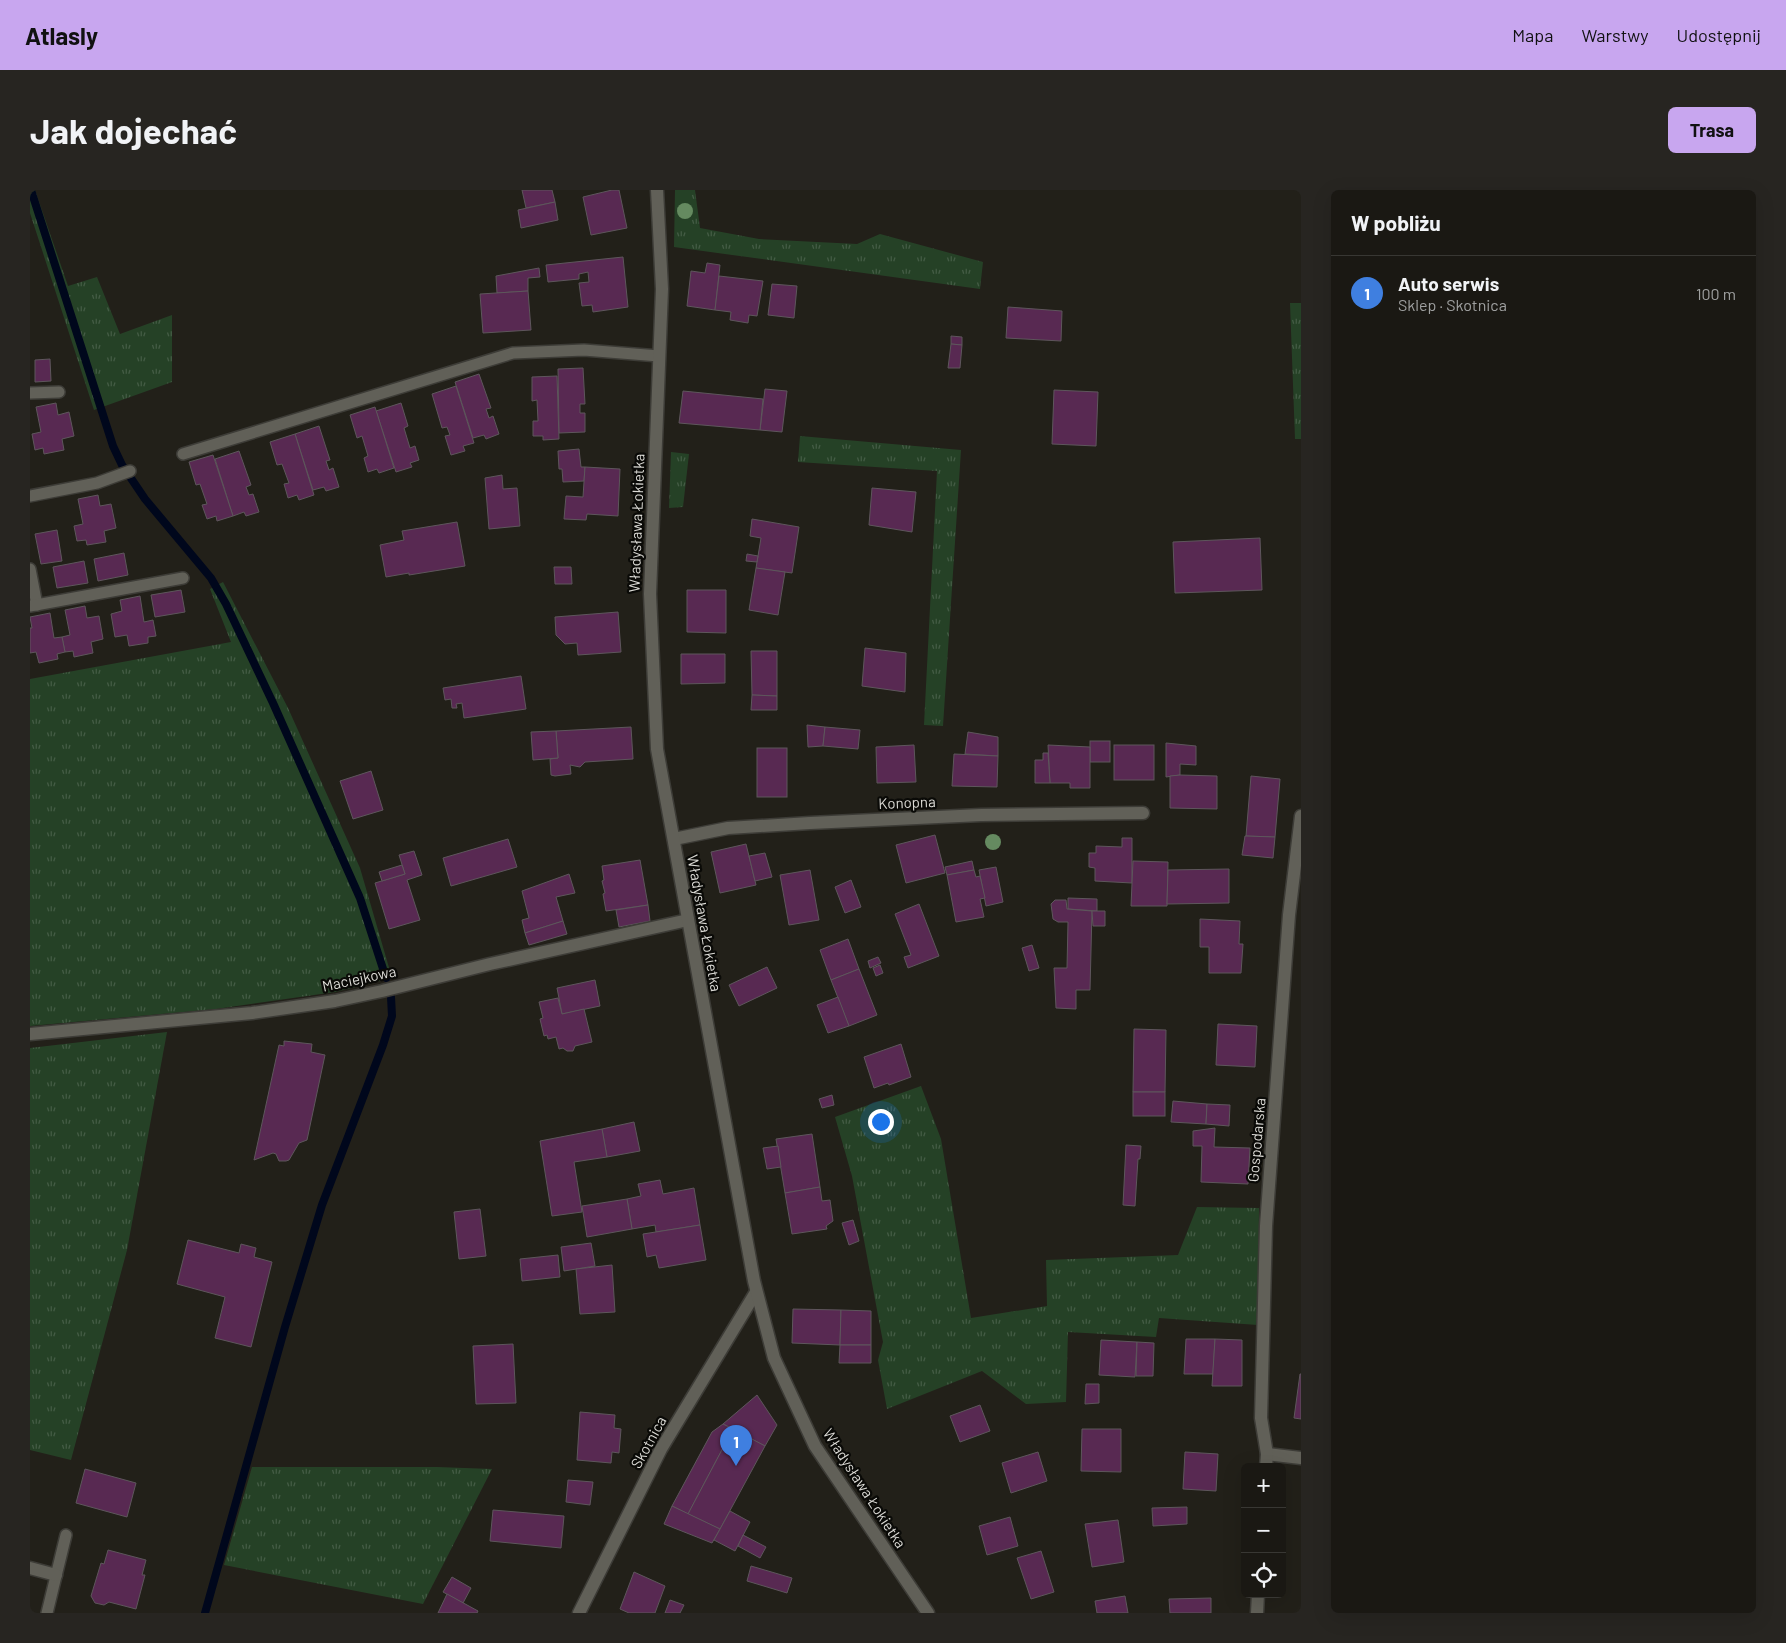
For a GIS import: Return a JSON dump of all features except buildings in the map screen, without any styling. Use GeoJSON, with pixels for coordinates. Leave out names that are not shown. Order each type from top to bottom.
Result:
{"type":"FeatureCollection","features":[{"type":"Feature","properties":{"kind":"street","name":"Władysława Łokietka"},"geometry":{"type":"LineString","coordinates":[[657,190],[662,289],[650,594],[657,749],[756,1292],[774,1358],[815,1446],[928,1613]]}},
{"type":"Feature","properties":{"kind":"street","name":"Konopna"},"geometry":{"type":"LineString","coordinates":[[674,838],[728,828],[810,823],[981,815],[1142,813]]}},
{"type":"Feature","properties":{"kind":"street","name":"Gospodarska"},"geometry":{"type":"LineString","coordinates":[[1267,1460],[1260,1418],[1266,1226],[1289,915],[1301,816]]}},
{"type":"Feature","properties":{"kind":"street","name":"Maciejkowa"},"geometry":{"type":"LineString","coordinates":[[30,1034],[252,1013],[335,1000],[395,988],[490,964],[688,920]]}},
{"type":"Feature","properties":{"kind":"street","name":"Skotnica"},"geometry":{"type":"LineString","coordinates":[[579,1613],[661,1449],[756,1292]]}},
{"type":"Feature","properties":{"kind":"street"},"geometry":{"type":"LineString","coordinates":[[1267,1460],[1301,1458]]}},
{"type":"Feature","properties":{"kind":"street"},"geometry":{"type":"LineString","coordinates":[[30,1568],[56,1575]]}},
{"type":"Feature","properties":{"kind":"street"},"geometry":{"type":"LineString","coordinates":[[1257,1613],[1258,1598]]}},
{"type":"Feature","properties":{"kind":"lane"},"geometry":{"type":"LineString","coordinates":[[182,454],[512,353],[584,350],[658,356]]}},
{"type":"Feature","properties":{"kind":"lane"},"geometry":{"type":"LineString","coordinates":[[30,393],[59,392]]}},
{"type":"Feature","properties":{"kind":"lane"},"geometry":{"type":"LineString","coordinates":[[30,496],[97,483],[130,471]]}},
{"type":"Feature","properties":{"kind":"lane"},"geometry":{"type":"LineString","coordinates":[[30,569],[33,605],[183,578]]}},
{"type":"Feature","properties":{"kind":"lane"},"geometry":{"type":"LineString","coordinates":[[47,1613],[66,1535]]}},
{"type":"Feature","properties":{"kind":"green space"},"geometry":{"type":"Polygon","coordinates":[[[30,190],[35,190],[68,286],[97,277],[120,334],[172,315],[172,382],[94,410],[30,213],[30,190]]]}},
{"type":"Feature","properties":{"kind":"green space"},"geometry":{"type":"Polygon","coordinates":[[[675,190],[695,190],[700,228],[759,239],[857,244],[880,234],[983,262],[980,289],[674,247],[675,190]]]}},
{"type":"Feature","properties":{"kind":"green space"},"geometry":{"type":"Polygon","coordinates":[[[1290,303],[1301,303],[1301,439],[1295,439],[1290,303]]]}},
{"type":"Feature","properties":{"kind":"green space"},"geometry":{"type":"Polygon","coordinates":[[[800,436],[961,450],[943,726],[924,725],[937,471],[798,462],[800,436]]]}},
{"type":"Feature","properties":{"kind":"green space"},"geometry":{"type":"Polygon","coordinates":[[[671,452],[689,454],[683,507],[669,508],[671,452]]]}},
{"type":"Feature","properties":{"kind":"green space"},"geometry":{"type":"Polygon","coordinates":[[[223,582],[288,708],[360,868],[392,978],[335,992],[216,1009],[30,1026],[30,679],[231,642],[210,589],[223,582]]]}},
{"type":"Feature","properties":{"kind":"green space"},"geometry":{"type":"Polygon","coordinates":[[[167,1032],[127,1250],[71,1460],[30,1450],[30,1048],[167,1032]]]}},
{"type":"Feature","properties":{"kind":"green space"},"geometry":{"type":"Polygon","coordinates":[[[921,1086],[941,1139],[971,1318],[1047,1306],[1046,1260],[1178,1255],[1197,1207],[1259,1208],[1258,1325],[1159,1318],[1156,1337],[1068,1332],[1066,1402],[1026,1404],[982,1371],[887,1409],[878,1360],[883,1342],[852,1176],[835,1117],[921,1086]]]}},
{"type":"Feature","properties":{"kind":"green space"},"geometry":{"type":"Polygon","coordinates":[[[252,1467],[437,1467],[492,1469],[423,1604],[224,1565],[252,1467]]]}},
{"type":"Feature","properties":{"kind":"waterway"},"geometry":{"type":"LineString","coordinates":[[31,190],[113,446],[122,465],[145,499],[211,578],[226,604],[273,703],[360,898],[386,978]]}},
{"type":"Feature","properties":{"kind":"waterway"},"geometry":{"type":"LineString","coordinates":[[205,1613],[285,1327],[322,1205],[383,1045],[392,1016],[391,997]]}},
{"type":"Feature","properties":{"kind":"place","name":"Auto serwis"},"geometry":{"type":"Point","coordinates":[736,1466]}}]}
